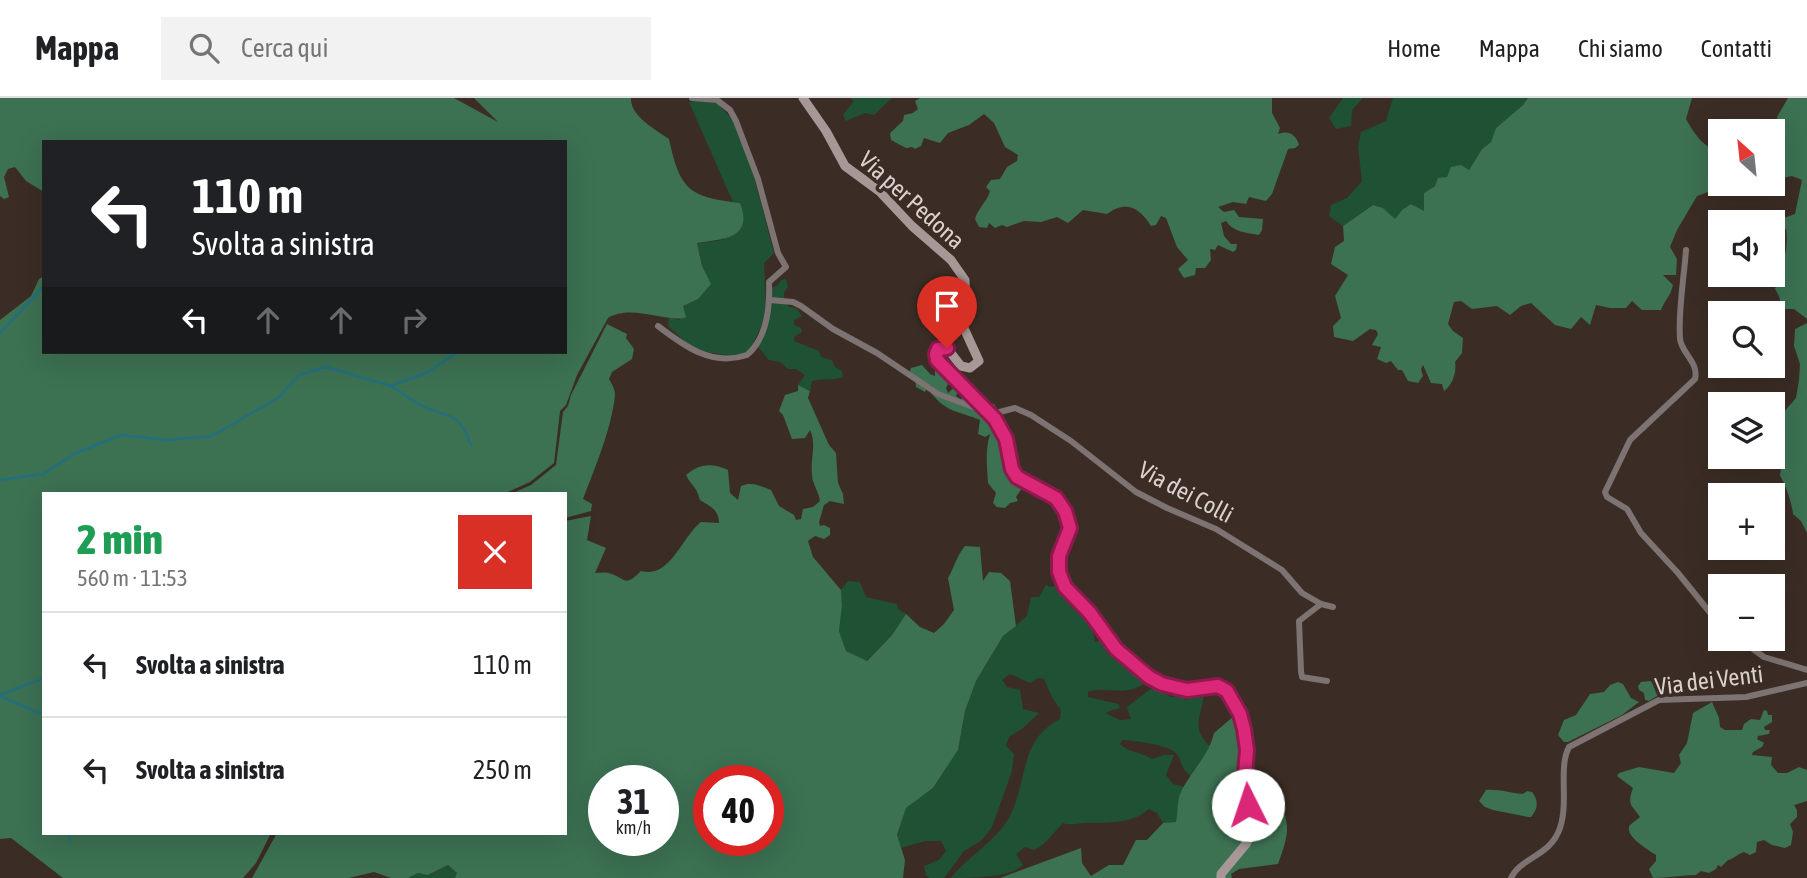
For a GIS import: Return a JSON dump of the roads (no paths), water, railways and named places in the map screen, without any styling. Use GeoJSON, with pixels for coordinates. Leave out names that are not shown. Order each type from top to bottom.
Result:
{"type":"FeatureCollection","features":[{"type":"Feature","properties":{"kind":"street"},"geometry":{"type":"LineString","coordinates":[[658,326],[697,354],[739,358],[751,352],[757,343],[765,325],[770,300],[769,282],[786,267],[778,253],[753,163],[730,110],[717,100],[692,98]]}},
{"type":"Feature","properties":{"kind":"street","name":"Via per Pedona"},"geometry":{"type":"LineString","coordinates":[[803,98],[826,131],[845,166],[879,191],[912,226],[951,260],[965,280],[966,300],[962,324],[979,361],[970,368],[961,366],[947,348],[938,349],[936,354],[944,368],[992,414]]}},
{"type":"Feature","properties":{"kind":"street"},"geometry":{"type":"LineString","coordinates":[[1686,250],[1680,339],[1695,368],[1695,379],[1630,440],[1605,492],[1608,498],[1627,509],[1640,533],[1708,610]]}},
{"type":"Feature","properties":{"kind":"street"},"geometry":{"type":"LineString","coordinates":[[770,300],[793,302],[939,394],[992,414],[1006,439],[1012,469],[1017,477],[1056,498],[1065,511],[1070,528],[1059,556],[1059,572],[1065,587],[1090,613],[1116,649],[1149,677],[1174,689],[1224,687],[1236,706],[1244,729],[1247,750],[1244,786],[1252,832],[1247,844],[1221,874],[1221,878]]}},
{"type":"Feature","properties":{"kind":"street","name":"Via dei Colli"},"geometry":{"type":"LineString","coordinates":[[992,414],[1015,408],[1031,415],[1071,441],[1136,492],[1216,529],[1261,555],[1282,570],[1302,593],[1321,604],[1333,607]]}},
{"type":"Feature","properties":{"kind":"street"},"geometry":{"type":"LineString","coordinates":[[1321,604],[1299,621],[1301,671],[1302,677],[1326,681]]}},
{"type":"Feature","properties":{"kind":"street"},"geometry":{"type":"LineString","coordinates":[[1755,651],[1764,657],[1807,670]]}},
{"type":"Feature","properties":{"kind":"street","name":"Via dei Venti"},"geometry":{"type":"LineString","coordinates":[[1511,878],[1519,867],[1545,851],[1554,840],[1563,815],[1566,790],[1564,757],[1569,747],[1659,700],[1746,697],[1807,683]]}},
{"type":"Feature","properties":{"kind":"waterway"},"geometry":{"type":"LineString","coordinates":[[0,333],[42,288]]}},
{"type":"Feature","properties":{"kind":"waterway"},"geometry":{"type":"LineString","coordinates":[[0,480],[43,474],[76,453],[121,435],[165,440],[212,436],[278,398],[299,375],[326,367],[391,386],[428,372],[455,354]]}},
{"type":"Feature","properties":{"kind":"waterway"},"geometry":{"type":"LineString","coordinates":[[391,386],[420,405],[457,420],[471,445]]}},
{"type":"Feature","properties":{"kind":"waterway"},"geometry":{"type":"LineString","coordinates":[[0,695],[42,679]]}},
{"type":"Feature","properties":{"kind":"waterway"},"geometry":{"type":"LineString","coordinates":[[0,696],[42,714]]}},
{"type":"Feature","properties":{"kind":"waterway"},"geometry":{"type":"LineString","coordinates":[[69,835],[70,840]]}}]}
